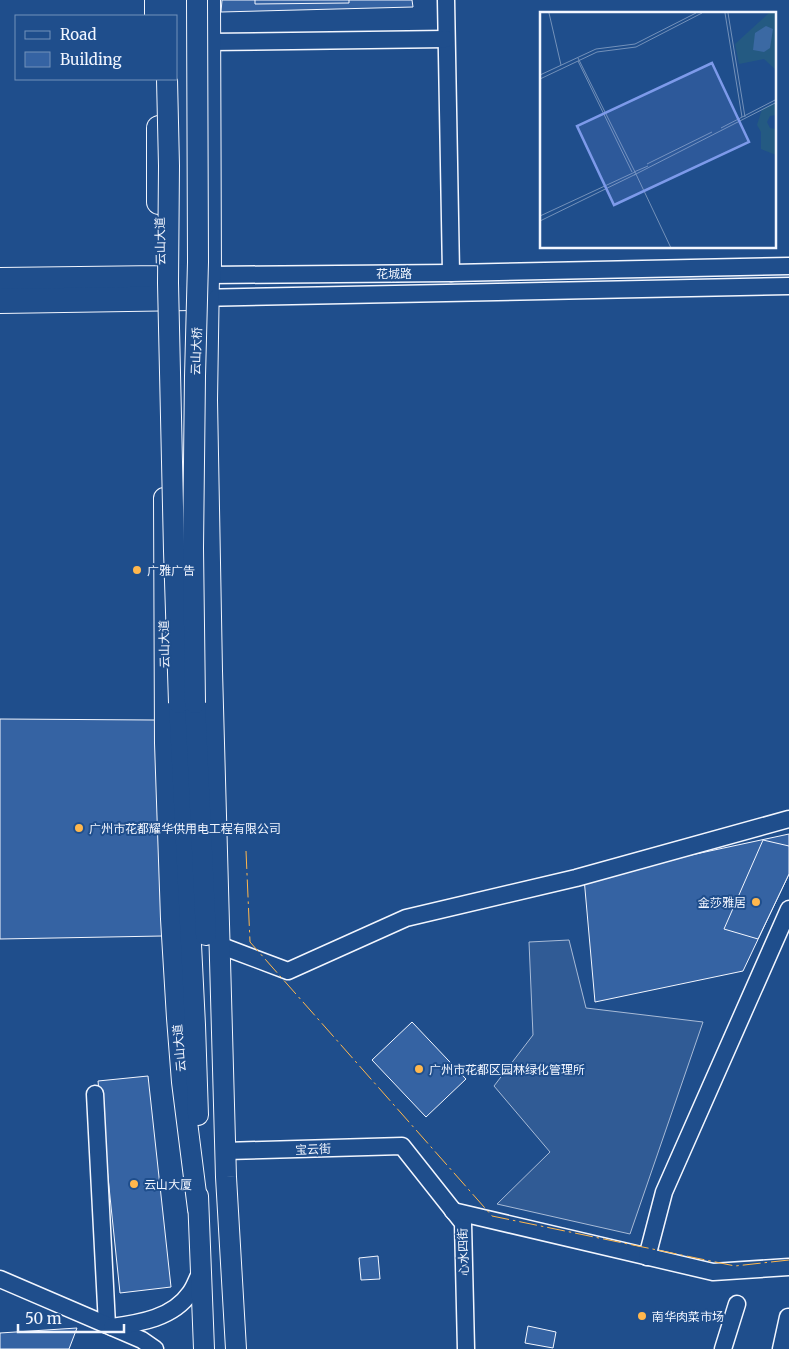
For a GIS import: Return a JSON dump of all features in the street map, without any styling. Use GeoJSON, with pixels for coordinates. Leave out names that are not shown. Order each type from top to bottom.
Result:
{"type":"FeatureCollection","features":[{"type":"Feature","properties":{"kind":"highway"},"geometry":{"type":"LineString","coordinates":[[157,0],[157,15]]}},
{"type":"Feature","properties":{"kind":"highway"},"geometry":{"type":"LineString","coordinates":[[203,290],[208,163],[191,46],[208,0]]}},
{"type":"Feature","properties":{"kind":"highway","name":"云山大道"},"geometry":{"type":"LineString","coordinates":[[158,80],[170,284]]}},
{"type":"Feature","properties":{"kind":"highway","name":"花城路"},"geometry":{"type":"LineString","coordinates":[[0,280],[170,284],[203,290]]}},
{"type":"Feature","properties":{"kind":"highway","name":"花城路"},"geometry":{"type":"LineString","coordinates":[[0,301],[170,284]]}},
{"type":"Feature","properties":{"kind":"main road"},"geometry":{"type":"LineString","coordinates":[[166,0],[166,15]]}},
{"type":"Feature","properties":{"kind":"main road"},"geometry":{"type":"LineString","coordinates":[[178,0],[191,46]]}},
{"type":"Feature","properties":{"kind":"main road"},"geometry":{"type":"LineString","coordinates":[[170,284],[191,46],[187,0]]}},
{"type":"Feature","properties":{"kind":"main road","name":"云山大桥"},"geometry":{"type":"LineString","coordinates":[[187,703],[198,262],[197,0]]}},
{"type":"Feature","properties":{"kind":"main road","name":"云山大桥"},"geometry":{"type":"LineString","coordinates":[[167,80],[168,303],[174,550],[187,703]]}},
{"type":"Feature","properties":{"kind":"main road","name":"云山大道"},"geometry":{"type":"LineString","coordinates":[[170,284],[163,517],[165,753],[171,920],[177,1018],[182,1082],[198,1210]]}},
{"type":"Feature","properties":{"kind":"main road"},"geometry":{"type":"LineString","coordinates":[[203,290],[225,1151],[236,1349]]}},
{"type":"Feature","properties":{"kind":"main road"},"geometry":{"type":"LineString","coordinates":[[187,703],[226,1177]]}},
{"type":"Feature","properties":{"kind":"main road","name":"云山大道"},"geometry":{"type":"LineString","coordinates":[[187,703],[197,1081],[198,1210],[204,1349]]}},
{"type":"Feature","properties":{"kind":"street"},"geometry":{"type":"LineString","coordinates":[[446,0],[450,273]]}},
{"type":"Feature","properties":{"kind":"street"},"geometry":{"type":"LineString","coordinates":[[191,46],[446,39]]}},
{"type":"Feature","properties":{"kind":"street","name":"花城路"},"geometry":{"type":"LineString","coordinates":[[203,290],[450,273],[789,266]]}},
{"type":"Feature","properties":{"kind":"street","name":"花城路"},"geometry":{"type":"LineString","coordinates":[[203,290],[789,286]]}},
{"type":"Feature","properties":{"kind":"street"},"geometry":{"type":"LineString","coordinates":[[219,945],[288,971],[406,918],[576,878],[789,819]]}},
{"type":"Feature","properties":{"kind":"street"},"geometry":{"type":"LineString","coordinates":[[646,1257],[664,1192],[789,908]]}},
{"type":"Feature","properties":{"kind":"street"},"geometry":{"type":"LineString","coordinates":[[95,1094],[110,1326]]}},
{"type":"Feature","properties":{"kind":"street","name":"宝云街"},"geometry":{"type":"LineString","coordinates":[[225,1151],[402,1146]]}},
{"type":"Feature","properties":{"kind":"street","name":"心水四街"},"geometry":{"type":"LineString","coordinates":[[402,1146],[463,1223],[466,1349]]}},
{"type":"Feature","properties":{"kind":"street"},"geometry":{"type":"LineString","coordinates":[[453,1211],[713,1272],[789,1267]]}},
{"type":"Feature","properties":{"kind":"street"},"geometry":{"type":"LineString","coordinates":[[110,1326],[140,1322],[175,1309],[190,1293],[201,1272]]}},
{"type":"Feature","properties":{"kind":"street"},"geometry":{"type":"LineString","coordinates":[[0,1279],[142,1340],[155,1349]]}},
{"type":"Feature","properties":{"kind":"street"},"geometry":{"type":"LineString","coordinates":[[723,1349],[737,1304]]}},
{"type":"Feature","properties":{"kind":"street"},"geometry":{"type":"LineString","coordinates":[[781,1349],[788,1316]]}},
{"type":"Feature","properties":{"kind":"shaded area"},"geometry":{"type":"Polygon","coordinates":[[[569,940],[586,1008],[703,1022],[630,1234],[497,1204],[550,1152],[494,1086],[533,1035],[529,942],[569,940]]]}},
{"type":"Feature","properties":{"kind":"building"},"geometry":{"type":"Polygon","coordinates":[[[222,0],[412,0],[413,7],[221,12],[222,0]]]}},
{"type":"Feature","properties":{"kind":"building"},"geometry":{"type":"Polygon","coordinates":[[[255,0],[349,0],[349,3],[255,4],[255,0]]]}},
{"type":"Feature","properties":{"kind":"building","name":"广州市花都耀华供用电工程有限公司"},"geometry":{"type":"Polygon","coordinates":[[[0,719],[155,720],[162,936],[0,939],[0,719]]]}},
{"type":"Feature","properties":{"kind":"building"},"geometry":{"type":"Polygon","coordinates":[[[789,834],[789,874],[743,971],[595,1002],[584,878],[789,834]]]}},
{"type":"Feature","properties":{"kind":"building","name":"金莎雅居"},"geometry":{"type":"Polygon","coordinates":[[[763,840],[789,846],[789,874],[758,939],[724,929],[763,840]]]}},
{"type":"Feature","properties":{"kind":"building","name":"广州市花都区园林绿化管理所"},"geometry":{"type":"Polygon","coordinates":[[[412,1022],[466,1079],[426,1117],[372,1060],[412,1022]]]}},
{"type":"Feature","properties":{"kind":"building","name":"云山大厦"},"geometry":{"type":"Polygon","coordinates":[[[148,1076],[171,1287],[120,1293],[98,1081],[148,1076]]]}},
{"type":"Feature","properties":{"kind":"building"},"geometry":{"type":"Polygon","coordinates":[[[378,1256],[380,1279],[361,1280],[359,1258],[378,1256]]]}},
{"type":"Feature","properties":{"kind":"building"},"geometry":{"type":"Polygon","coordinates":[[[528,1326],[556,1332],[553,1348],[525,1343],[528,1326]]]}},
{"type":"Feature","properties":{"kind":"building"},"geometry":{"type":"Polygon","coordinates":[[[77,1328],[69,1349],[0,1349],[0,1333],[77,1328]]]}},
{"type":"Feature","properties":{"kind":"power"},"geometry":{"type":"LineString","coordinates":[[246,851],[250,942],[492,1216],[735,1266],[789,1260]]}},
{"type":"Feature","properties":{"kind":"place","name":"广雅广告"},"geometry":{"type":"Point","coordinates":[137,570]}},
{"type":"Feature","properties":{"kind":"place","name":"广州市花都耀华供用电工程有限公司"},"geometry":{"type":"Point","coordinates":[79,828]}},
{"type":"Feature","properties":{"kind":"place","name":"金莎雅居"},"geometry":{"type":"Point","coordinates":[756,902]}},
{"type":"Feature","properties":{"kind":"place","name":"广州市花都区园林绿化管理所"},"geometry":{"type":"Point","coordinates":[419,1069]}},
{"type":"Feature","properties":{"kind":"place","name":"云山大厦"},"geometry":{"type":"Point","coordinates":[134,1184]}},
{"type":"Feature","properties":{"kind":"place","name":"南华肉菜市场"},"geometry":{"type":"Point","coordinates":[642,1316]}}]}
